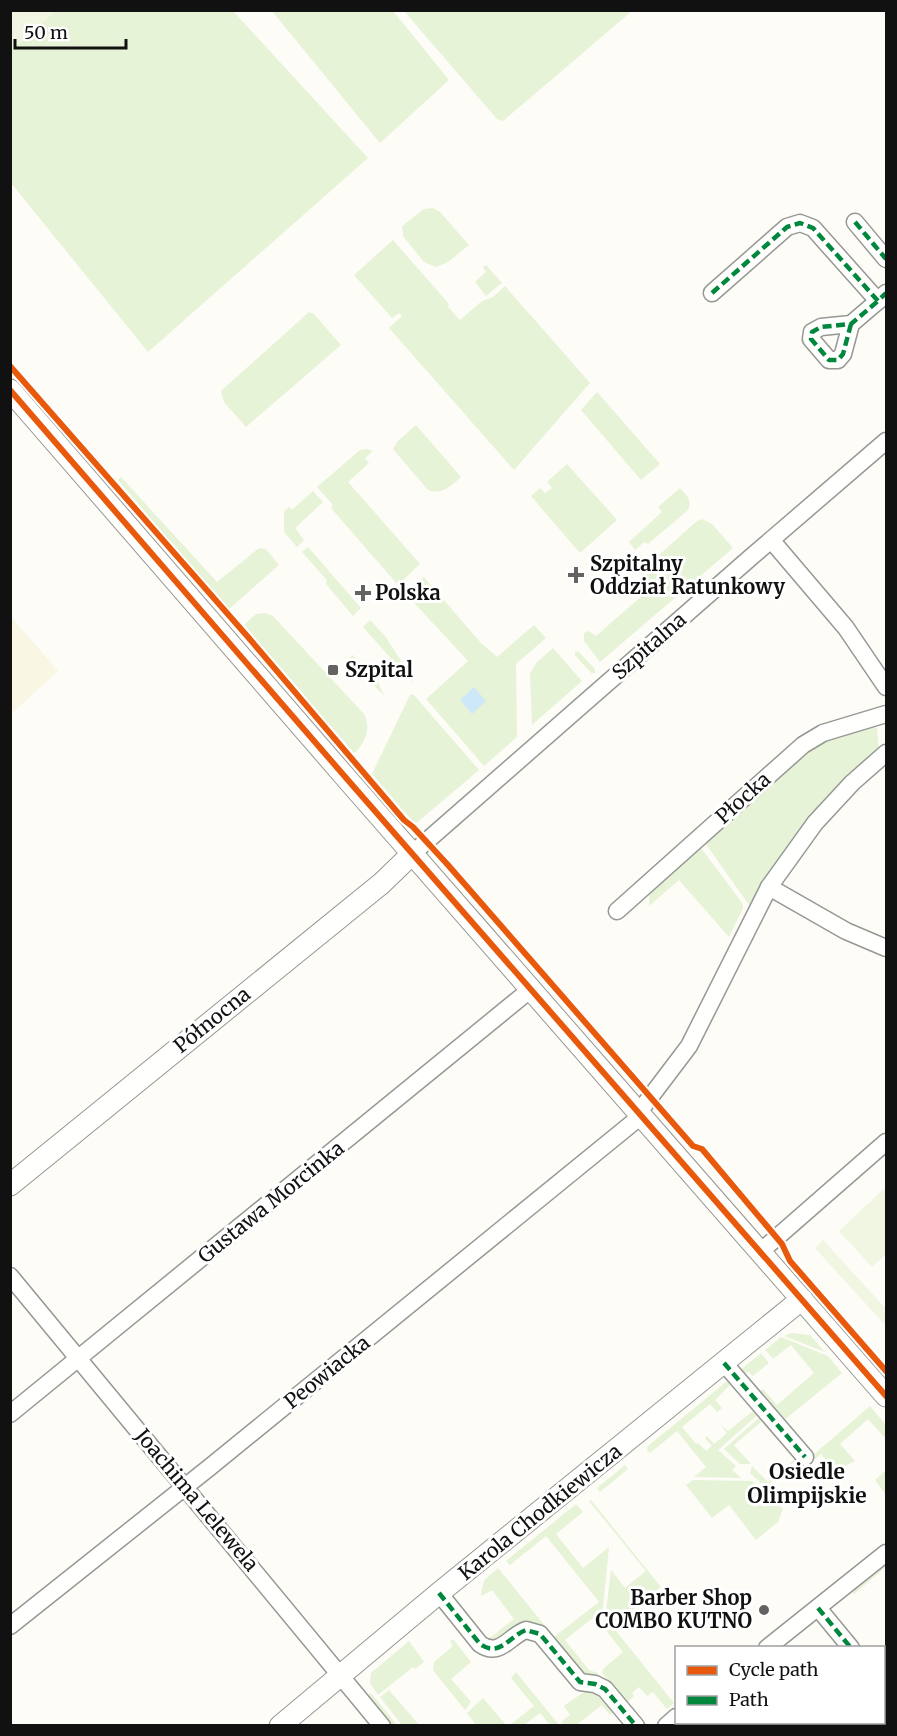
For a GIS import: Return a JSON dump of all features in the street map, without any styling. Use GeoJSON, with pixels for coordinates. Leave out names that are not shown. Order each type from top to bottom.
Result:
{"type":"FeatureCollection","features":[{"type":"Feature","properties":{"kind":"street"},"geometry":{"type":"LineString","coordinates":[[855,222],[886,258]]}},
{"type":"Feature","properties":{"kind":"street"},"geometry":{"type":"LineString","coordinates":[[712,293],[787,227],[800,223],[813,228],[882,297],[851,324]]}},
{"type":"Feature","properties":{"kind":"street"},"geometry":{"type":"LineString","coordinates":[[10,390],[886,1395]]}},
{"type":"Feature","properties":{"kind":"street","name":"Szpitalna"},"geometry":{"type":"LineString","coordinates":[[413,853],[886,441]]}},
{"type":"Feature","properties":{"kind":"street"},"geometry":{"type":"LineString","coordinates":[[772,541],[846,628],[886,687]]}},
{"type":"Feature","properties":{"kind":"street","name":"Płocka"},"geometry":{"type":"LineString","coordinates":[[617,911],[803,745],[835,729],[886,714]]}},
{"type":"Feature","properties":{"kind":"street","name":"Peowiacka"},"geometry":{"type":"LineString","coordinates":[[10,1626],[186,1487],[640,1114],[689,1046],[769,887],[815,823],[852,783],[886,753]]}},
{"type":"Feature","properties":{"kind":"street","name":"Północna"},"geometry":{"type":"LineString","coordinates":[[10,1185],[382,883],[413,853]]}},
{"type":"Feature","properties":{"kind":"street"},"geometry":{"type":"LineString","coordinates":[[769,887],[846,931],[886,948]]}},
{"type":"Feature","properties":{"kind":"street","name":"Gustawa Morcinka"},"geometry":{"type":"LineString","coordinates":[[10,1414],[531,989]]}},
{"type":"Feature","properties":{"kind":"street"},"geometry":{"type":"LineString","coordinates":[[760,1252],[886,1142]]}},
{"type":"Feature","properties":{"kind":"street","name":"Joachima Lelewela"},"geometry":{"type":"LineString","coordinates":[[10,1276],[382,1725]]}},
{"type":"Feature","properties":{"kind":"street","name":"Karola Chodkiewicza"},"geometry":{"type":"LineString","coordinates":[[280,1725],[802,1299]]}},
{"type":"Feature","properties":{"kind":"street"},"geometry":{"type":"LineString","coordinates":[[724,1363],[805,1457]]}},
{"type":"Feature","properties":{"kind":"street"},"geometry":{"type":"LineString","coordinates":[[768,1646],[886,1553]]}},
{"type":"Feature","properties":{"kind":"street"},"geometry":{"type":"LineString","coordinates":[[439,1593],[480,1644],[487,1649],[500,1648],[522,1631],[530,1630],[540,1634],[580,1682],[598,1685],[605,1689],[636,1725]]}},
{"type":"Feature","properties":{"kind":"street"},"geometry":{"type":"LineString","coordinates":[[818,1608],[850,1646]]}},
{"type":"Feature","properties":{"kind":"shaded area"},"geometry":{"type":"Polygon","coordinates":[[[11,617],[58,671],[10,714],[11,617]]]}},
{"type":"Feature","properties":{"kind":"green space"},"geometry":{"type":"Polygon","coordinates":[[[11,10],[56,10],[56,11],[11,50],[11,10]]]}},
{"type":"Feature","properties":{"kind":"green space"},"geometry":{"type":"Polygon","coordinates":[[[56,10],[233,11],[368,158],[148,352],[11,183],[11,50],[56,10]]]}},
{"type":"Feature","properties":{"kind":"green space"},"geometry":{"type":"Polygon","coordinates":[[[272,11],[393,11],[449,80],[380,143],[272,11]]]}},
{"type":"Feature","properties":{"kind":"green space"},"geometry":{"type":"Polygon","coordinates":[[[404,11],[632,11],[503,121],[497,119],[404,11]]]}},
{"type":"Feature","properties":{"kind":"green space"},"geometry":{"type":"Polygon","coordinates":[[[433,208],[440,212],[469,245],[448,262],[436,267],[424,262],[403,236],[402,226],[424,209],[433,208]]]}},
{"type":"Feature","properties":{"kind":"green space"},"geometry":{"type":"Polygon","coordinates":[[[393,240],[449,304],[448,307],[460,320],[482,301],[493,297],[505,286],[590,383],[514,470],[389,328],[402,316],[399,313],[392,318],[354,275],[393,240]]]}},
{"type":"Feature","properties":{"kind":"green space"},"geometry":{"type":"Polygon","coordinates":[[[486,265],[502,283],[486,296],[475,282],[486,272],[483,267],[486,265]]]}},
{"type":"Feature","properties":{"kind":"green space"},"geometry":{"type":"Polygon","coordinates":[[[309,312],[314,314],[341,345],[246,427],[224,402],[221,391],[309,312]]]}},
{"type":"Feature","properties":{"kind":"green space"},"geometry":{"type":"Polygon","coordinates":[[[597,392],[660,464],[641,480],[581,410],[597,392]]]}},
{"type":"Feature","properties":{"kind":"green space"},"geometry":{"type":"Polygon","coordinates":[[[416,425],[461,477],[446,489],[428,490],[393,449],[397,442],[416,425]]]}},
{"type":"Feature","properties":{"kind":"green space"},"geometry":{"type":"Polygon","coordinates":[[[360,450],[373,451],[365,458],[369,463],[348,482],[420,564],[398,585],[331,508],[333,505],[317,487],[360,450]]]}},
{"type":"Feature","properties":{"kind":"green space"},"geometry":{"type":"Polygon","coordinates":[[[567,464],[617,520],[580,553],[531,496],[540,488],[545,493],[552,488],[547,482],[567,464]]]}},
{"type":"Feature","properties":{"kind":"green space"},"geometry":{"type":"Polygon","coordinates":[[[121,477],[217,582],[259,548],[266,549],[279,565],[228,610],[118,480],[121,477]]]}},
{"type":"Feature","properties":{"kind":"green space"},"geometry":{"type":"Polygon","coordinates":[[[680,488],[689,500],[688,510],[648,544],[644,542],[635,550],[629,542],[662,512],[658,507],[680,488]]]}},
{"type":"Feature","properties":{"kind":"green space"},"geometry":{"type":"Polygon","coordinates":[[[313,491],[323,502],[295,528],[304,540],[297,547],[284,532],[284,512],[289,507],[292,510],[313,491]]]}},
{"type":"Feature","properties":{"kind":"green space"},"geometry":{"type":"Polygon","coordinates":[[[702,519],[712,524],[733,548],[600,662],[584,641],[584,633],[589,631],[596,636],[651,588],[640,572],[702,519]]]}},
{"type":"Feature","properties":{"kind":"green space"},"geometry":{"type":"Polygon","coordinates":[[[308,547],[361,608],[353,616],[326,584],[327,580],[302,552],[308,547]]]}},
{"type":"Feature","properties":{"kind":"green space"},"geometry":{"type":"Polygon","coordinates":[[[424,577],[481,643],[497,657],[534,625],[546,638],[516,664],[517,737],[484,766],[426,699],[468,661],[406,594],[424,577]]]}},
{"type":"Feature","properties":{"kind":"green space"},"geometry":{"type":"Polygon","coordinates":[[[265,613],[273,616],[364,714],[367,725],[366,734],[356,752],[354,753],[244,625],[256,614],[265,613]]]}},
{"type":"Feature","properties":{"kind":"green space"},"geometry":{"type":"Polygon","coordinates":[[[370,620],[385,636],[413,680],[411,681],[363,627],[370,620]]]}},
{"type":"Feature","properties":{"kind":"green space"},"geometry":{"type":"Polygon","coordinates":[[[553,648],[582,681],[532,725],[530,674],[536,663],[553,648]]]}},
{"type":"Feature","properties":{"kind":"green space"},"geometry":{"type":"Polygon","coordinates":[[[578,651],[595,669],[595,673],[591,673],[575,655],[578,651]]]}},
{"type":"Feature","properties":{"kind":"green space"},"geometry":{"type":"Polygon","coordinates":[[[353,655],[378,682],[384,696],[349,658],[353,655]]]}},
{"type":"Feature","properties":{"kind":"green space"},"geometry":{"type":"Polygon","coordinates":[[[413,694],[479,770],[415,824],[372,774],[410,695],[413,694]]]}},
{"type":"Feature","properties":{"kind":"green space"},"geometry":{"type":"Polygon","coordinates":[[[873,723],[877,728],[879,751],[752,906],[749,905],[705,843],[820,740],[873,723]]]}},
{"type":"Feature","properties":{"kind":"green space"},"geometry":{"type":"Polygon","coordinates":[[[698,844],[743,904],[729,937],[679,880],[649,906],[650,888],[698,844]]]}},
{"type":"Feature","properties":{"kind":"green space"},"geometry":{"type":"Polygon","coordinates":[[[886,1187],[886,1254],[872,1267],[839,1231],[886,1187]]]}},
{"type":"Feature","properties":{"kind":"green space"},"geometry":{"type":"Polygon","coordinates":[[[823,1240],[886,1309],[886,1326],[815,1248],[823,1240]]]}},
{"type":"Feature","properties":{"kind":"green space"},"geometry":{"type":"Polygon","coordinates":[[[791,1333],[810,1335],[825,1352],[784,1336],[791,1333]]]}},
{"type":"Feature","properties":{"kind":"green space"},"geometry":{"type":"Polygon","coordinates":[[[781,1337],[828,1356],[842,1373],[783,1421],[812,1456],[870,1406],[886,1425],[886,1439],[868,1419],[840,1444],[855,1461],[835,1471],[821,1454],[812,1459],[758,1392],[763,1389],[777,1405],[814,1373],[791,1345],[773,1359],[765,1350],[781,1337]]]}},
{"type":"Feature","properties":{"kind":"green space"},"geometry":{"type":"Polygon","coordinates":[[[761,1353],[769,1363],[753,1376],[748,1372],[740,1376],[738,1372],[761,1353]]]}},
{"type":"Feature","properties":{"kind":"green space"},"geometry":{"type":"Polygon","coordinates":[[[731,1378],[738,1393],[730,1385],[715,1400],[722,1408],[717,1412],[710,1404],[682,1427],[696,1444],[698,1443],[706,1451],[712,1446],[705,1438],[707,1436],[714,1444],[727,1433],[720,1424],[728,1431],[753,1411],[746,1402],[761,1412],[718,1450],[736,1466],[732,1470],[741,1478],[694,1477],[706,1467],[677,1431],[650,1453],[647,1450],[648,1446],[731,1378]]]}},
{"type":"Feature","properties":{"kind":"green space"},"geometry":{"type":"Polygon","coordinates":[[[761,1416],[793,1455],[762,1421],[734,1445],[751,1464],[740,1464],[724,1449],[761,1416]]]}},
{"type":"Feature","properties":{"kind":"green space"},"geometry":{"type":"Polygon","coordinates":[[[795,1459],[765,1487],[750,1473],[752,1466],[768,1482],[795,1459]]]}},
{"type":"Feature","properties":{"kind":"green space"},"geometry":{"type":"Polygon","coordinates":[[[625,1465],[628,1469],[600,1492],[597,1488],[625,1465]]]}},
{"type":"Feature","properties":{"kind":"green space"},"geometry":{"type":"Polygon","coordinates":[[[886,1470],[886,1495],[875,1480],[886,1470]]]}},
{"type":"Feature","properties":{"kind":"green space"},"geometry":{"type":"Polygon","coordinates":[[[693,1480],[752,1481],[783,1509],[778,1522],[756,1540],[729,1505],[712,1518],[686,1485],[693,1480]]]}},
{"type":"Feature","properties":{"kind":"green space"},"geometry":{"type":"Polygon","coordinates":[[[591,1500],[661,1587],[612,1626],[674,1703],[667,1709],[653,1692],[647,1696],[639,1687],[632,1693],[634,1696],[627,1703],[602,1673],[603,1669],[623,1652],[604,1628],[611,1570],[625,1588],[646,1571],[589,1501],[591,1500]]]}},
{"type":"Feature","properties":{"kind":"green space"},"geometry":{"type":"Polygon","coordinates":[[[576,1504],[583,1512],[556,1534],[583,1568],[609,1547],[601,1627],[593,1618],[565,1640],[589,1670],[598,1673],[594,1676],[582,1674],[542,1626],[528,1623],[522,1625],[490,1645],[487,1640],[514,1619],[492,1590],[482,1596],[481,1594],[484,1580],[498,1568],[554,1637],[599,1602],[546,1536],[510,1565],[506,1561],[576,1504]]]}},
{"type":"Feature","properties":{"kind":"green space"},"geometry":{"type":"Polygon","coordinates":[[[886,1561],[886,1567],[854,1594],[851,1590],[886,1561]]]}},
{"type":"Feature","properties":{"kind":"green space"},"geometry":{"type":"Polygon","coordinates":[[[453,1639],[471,1662],[451,1679],[471,1702],[465,1710],[433,1670],[434,1662],[453,1646],[450,1641],[453,1639]]]}},
{"type":"Feature","properties":{"kind":"green space"},"geometry":{"type":"Polygon","coordinates":[[[409,1641],[424,1662],[415,1669],[413,1667],[378,1695],[370,1683],[371,1673],[409,1641]]]}},
{"type":"Feature","properties":{"kind":"green space"},"geometry":{"type":"Polygon","coordinates":[[[516,1672],[559,1725],[550,1725],[540,1713],[524,1725],[510,1725],[534,1706],[511,1678],[516,1672]]]}},
{"type":"Feature","properties":{"kind":"green space"},"geometry":{"type":"Polygon","coordinates":[[[389,1690],[419,1725],[402,1725],[380,1697],[389,1690]]]}},
{"type":"Feature","properties":{"kind":"green space"},"geometry":{"type":"Polygon","coordinates":[[[585,1691],[600,1692],[617,1709],[610,1715],[602,1705],[576,1725],[564,1725],[561,1722],[570,1715],[564,1706],[585,1691]]]}},
{"type":"Feature","properties":{"kind":"green space"},"geometry":{"type":"Polygon","coordinates":[[[371,1693],[397,1725],[392,1725],[368,1695],[371,1693]]]}},
{"type":"Feature","properties":{"kind":"green space"},"geometry":{"type":"Polygon","coordinates":[[[483,1698],[506,1725],[476,1725],[467,1713],[483,1698]]]}},
{"type":"Feature","properties":{"kind":"water"},"geometry":{"type":"Polygon","coordinates":[[[474,687],[486,701],[472,714],[460,700],[474,687]]]}},
{"type":"Feature","properties":{"kind":"marked path"},"geometry":{"type":"LineString","coordinates":[[855,222],[886,259]]}},
{"type":"Feature","properties":{"kind":"marked path"},"geometry":{"type":"LineString","coordinates":[[712,293],[787,227],[800,223],[813,228],[878,301],[886,293]]}},
{"type":"Feature","properties":{"kind":"marked path"},"geometry":{"type":"LineString","coordinates":[[851,324],[843,354],[838,360],[829,360],[811,339],[812,332],[821,327],[851,324],[878,301]]}},
{"type":"Feature","properties":{"kind":"marked path"},"geometry":{"type":"LineString","coordinates":[[724,1363],[805,1457]]}},
{"type":"Feature","properties":{"kind":"marked path"},"geometry":{"type":"LineString","coordinates":[[439,1593],[480,1644],[487,1648],[499,1647],[526,1630],[540,1634],[580,1682],[595,1684],[605,1689],[636,1726]]}},
{"type":"Feature","properties":{"kind":"marked path"},"geometry":{"type":"LineString","coordinates":[[818,1608],[849,1646]]}},
{"type":"Feature","properties":{"kind":"cycle path"},"geometry":{"type":"LineString","coordinates":[[10,366],[248,637],[404,820],[448,865],[693,1146],[702,1149],[782,1244],[790,1261],[886,1371]]}},
{"type":"Feature","properties":{"kind":"cycle path"},"geometry":{"type":"LineString","coordinates":[[10,390],[886,1396]]}},
{"type":"Feature","properties":{"kind":"place","name":"Szpitalny Oddział Ratunkowy"},"geometry":{"type":"Point","coordinates":[576,575]}},
{"type":"Feature","properties":{"kind":"place","name":"Polska"},"geometry":{"type":"Point","coordinates":[363,593]}},
{"type":"Feature","properties":{"kind":"place","name":"Szpital"},"geometry":{"type":"Point","coordinates":[333,670]}},
{"type":"Feature","properties":{"kind":"place","name":"Barber Shop COMBO KUTNO"},"geometry":{"type":"Point","coordinates":[764,1610]}},
{"type":"Feature","properties":{"kind":"district","name":"Osiedle Olimpijskie"},"geometry":{"type":"Point","coordinates":[807,1484]}}]}
